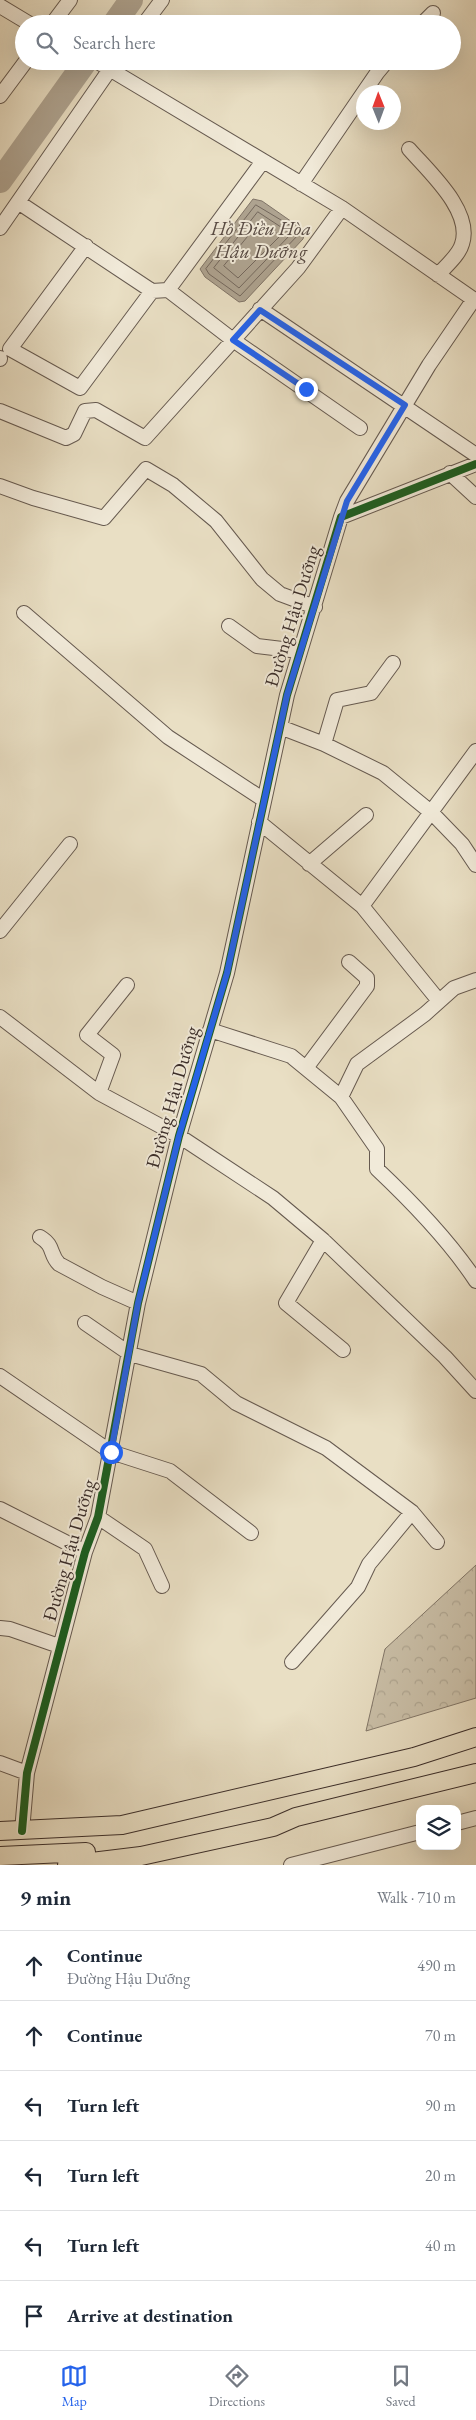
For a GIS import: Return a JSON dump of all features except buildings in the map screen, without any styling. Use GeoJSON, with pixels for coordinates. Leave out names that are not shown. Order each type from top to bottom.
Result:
{"type":"FeatureCollection","features":[{"type":"Feature","properties":{"kind":"main road"},"geometry":{"type":"LineString","coordinates":[[0,1831],[122,1826],[414,1757],[476,1737]]}},
{"type":"Feature","properties":{"kind":"main road"},"geometry":{"type":"LineString","coordinates":[[67,1865],[150,1854],[273,1827],[296,1817],[476,1772]]}},
{"type":"Feature","properties":{"kind":"main road"},"geometry":{"type":"LineString","coordinates":[[0,1856],[94,1851],[270,1817],[296,1817]]}},
{"type":"Feature","properties":{"kind":"street"},"geometry":{"type":"LineString","coordinates":[[59,15],[70,0]]}},
{"type":"Feature","properties":{"kind":"street"},"geometry":{"type":"LineString","coordinates":[[151,15],[162,0]]}},
{"type":"Feature","properties":{"kind":"street"},"geometry":{"type":"LineString","coordinates":[[0,6],[15,15]]}},
{"type":"Feature","properties":{"kind":"street"},"geometry":{"type":"LineString","coordinates":[[2,90],[19,70]]}},
{"type":"Feature","properties":{"kind":"street"},"geometry":{"type":"LineString","coordinates":[[0,228],[101,70]]}},
{"type":"Feature","properties":{"kind":"street"},"geometry":{"type":"LineString","coordinates":[[116,70],[342,208],[475,300]]}},
{"type":"Feature","properties":{"kind":"street"},"geometry":{"type":"LineString","coordinates":[[301,184],[379,70]]}},
{"type":"Feature","properties":{"kind":"street"},"geometry":{"type":"LineString","coordinates":[[409,149],[455,203],[464,228],[462,246],[438,275]]}},
{"type":"Feature","properties":{"kind":"street"},"geometry":{"type":"LineString","coordinates":[[168,290],[263,161]]}},
{"type":"Feature","properties":{"kind":"street"},"geometry":{"type":"LineString","coordinates":[[18,202],[152,291],[168,290],[233,340],[360,428]]}},
{"type":"Feature","properties":{"kind":"street"},"geometry":{"type":"LineString","coordinates":[[0,411],[48,432],[70,438],[74,434],[85,411],[96,410],[145,438],[298,268],[342,208]]}},
{"type":"Feature","properties":{"kind":"street"},"geometry":{"type":"LineString","coordinates":[[86,246],[10,349],[80,388],[152,291]]}},
{"type":"Feature","properties":{"kind":"street","name":"Đường Hậu Dưỡng"},"geometry":{"type":"LineString","coordinates":[[22,1831],[27,1773],[85,1552],[98,1517],[130,1354],[138,1303],[179,1136],[227,973],[280,727],[299,651],[315,607],[347,501],[429,365],[475,300]]}},
{"type":"Feature","properties":{"kind":"street"},"geometry":{"type":"LineString","coordinates":[[260,310],[405,405],[476,455]]}},
{"type":"Feature","properties":{"kind":"street"},"geometry":{"type":"LineString","coordinates":[[341,517],[476,464]]}},
{"type":"Feature","properties":{"kind":"street"},"geometry":{"type":"LineString","coordinates":[[0,486],[33,498],[104,518],[146,468],[172,485],[216,521],[262,579],[280,594],[315,607]]}},
{"type":"Feature","properties":{"kind":"street"},"geometry":{"type":"LineString","coordinates":[[450,473],[476,497]]}},
{"type":"Feature","properties":{"kind":"street"},"geometry":{"type":"LineString","coordinates":[[24,613],[168,737],[264,800]]}},
{"type":"Feature","properties":{"kind":"street"},"geometry":{"type":"LineString","coordinates":[[229,626],[257,646],[299,651]]}},
{"type":"Feature","properties":{"kind":"street"},"geometry":{"type":"LineString","coordinates":[[324,744],[337,700],[371,693],[393,663]]}},
{"type":"Feature","properties":{"kind":"street"},"geometry":{"type":"LineString","coordinates":[[280,727],[324,744],[383,773],[432,813],[462,844],[476,864]]}},
{"type":"Feature","properties":{"kind":"street"},"geometry":{"type":"LineString","coordinates":[[362,906],[476,751]]}},
{"type":"Feature","properties":{"kind":"street"},"geometry":{"type":"LineString","coordinates":[[309,864],[366,815]]}},
{"type":"Feature","properties":{"kind":"street"},"geometry":{"type":"LineString","coordinates":[[259,822],[362,906],[439,1001]]}},
{"type":"Feature","properties":{"kind":"street"},"geometry":{"type":"LineString","coordinates":[[0,931],[70,844]]}},
{"type":"Feature","properties":{"kind":"street"},"geometry":{"type":"LineString","coordinates":[[306,1068],[367,986],[367,978],[349,962]]}},
{"type":"Feature","properties":{"kind":"street"},"geometry":{"type":"LineString","coordinates":[[341,1097],[357,1064],[454,988],[476,980]]}},
{"type":"Feature","properties":{"kind":"street"},"geometry":{"type":"LineString","coordinates":[[99,1093],[114,1055],[88,1035],[127,985]]}},
{"type":"Feature","properties":{"kind":"street"},"geometry":{"type":"LineString","coordinates":[[0,1017],[99,1093],[179,1136],[273,1198],[323,1240],[445,1357],[476,1391]]}},
{"type":"Feature","properties":{"kind":"street"},"geometry":{"type":"LineString","coordinates":[[210,1030],[291,1056],[341,1097],[377,1149],[377,1169],[400,1191],[463,1261],[476,1281]]}},
{"type":"Feature","properties":{"kind":"street"},"geometry":{"type":"LineString","coordinates":[[40,1238],[50,1244],[59,1264],[102,1288],[138,1303]]}},
{"type":"Feature","properties":{"kind":"street"},"geometry":{"type":"LineString","coordinates":[[323,1240],[286,1303],[343,1350]]}},
{"type":"Feature","properties":{"kind":"street"},"geometry":{"type":"LineString","coordinates":[[85,1324],[130,1354],[201,1374],[236,1403],[326,1448],[412,1512],[437,1542]]}},
{"type":"Feature","properties":{"kind":"street"},"geometry":{"type":"LineString","coordinates":[[0,1376],[111,1452],[170,1470],[251,1533]]}},
{"type":"Feature","properties":{"kind":"street"},"geometry":{"type":"LineString","coordinates":[[0,1509],[85,1552]]}},
{"type":"Feature","properties":{"kind":"street"},"geometry":{"type":"LineString","coordinates":[[292,1662],[358,1587],[369,1564],[412,1512]]}},
{"type":"Feature","properties":{"kind":"street"},"geometry":{"type":"LineString","coordinates":[[98,1517],[145,1549],[162,1586]]}},
{"type":"Feature","properties":{"kind":"street"},"geometry":{"type":"LineString","coordinates":[[0,1628],[59,1646]]}},
{"type":"Feature","properties":{"kind":"street"},"geometry":{"type":"LineString","coordinates":[[0,1763],[27,1773]]}},
{"type":"Feature","properties":{"kind":"street"},"geometry":{"type":"LineString","coordinates":[[461,1822],[476,1818]]}},
{"type":"Feature","properties":{"kind":"street"},"geometry":{"type":"LineString","coordinates":[[291,1865],[416,1833]]}},
{"type":"Feature","properties":{"kind":"green space"},"geometry":{"type":"Polygon","coordinates":[[[476,1565],[476,1698],[366,1731],[385,1649],[476,1565]]]}},
{"type":"Feature","properties":{"kind":"water","name":"Hồ Điều Hòa Hậu Dưỡng"},"geometry":{"type":"Polygon","coordinates":[[[253,199],[262,201],[305,231],[303,239],[245,301],[239,302],[205,277],[200,269],[253,199]]]}},
{"type":"Feature","properties":{"kind":"waterway"},"geometry":{"type":"LineString","coordinates":[[120,15],[131,0]]}},
{"type":"Feature","properties":{"kind":"waterway"},"geometry":{"type":"LineString","coordinates":[[0,181],[80,70]]}},
{"type":"Feature","properties":{"kind":"cycle path"},"geometry":{"type":"LineString","coordinates":[[22,1831],[27,1773],[85,1552],[98,1517],[138,1303],[179,1136],[227,973],[287,695],[341,517],[476,464]]}},
{"type":"Feature","properties":{"kind":"route"},"geometry":{"type":"LineString","coordinates":[[111,1452],[138,1303],[179,1136],[227,973],[287,695],[299,651],[315,607],[347,501],[405,405],[260,310],[233,340],[306,389]]}}]}
